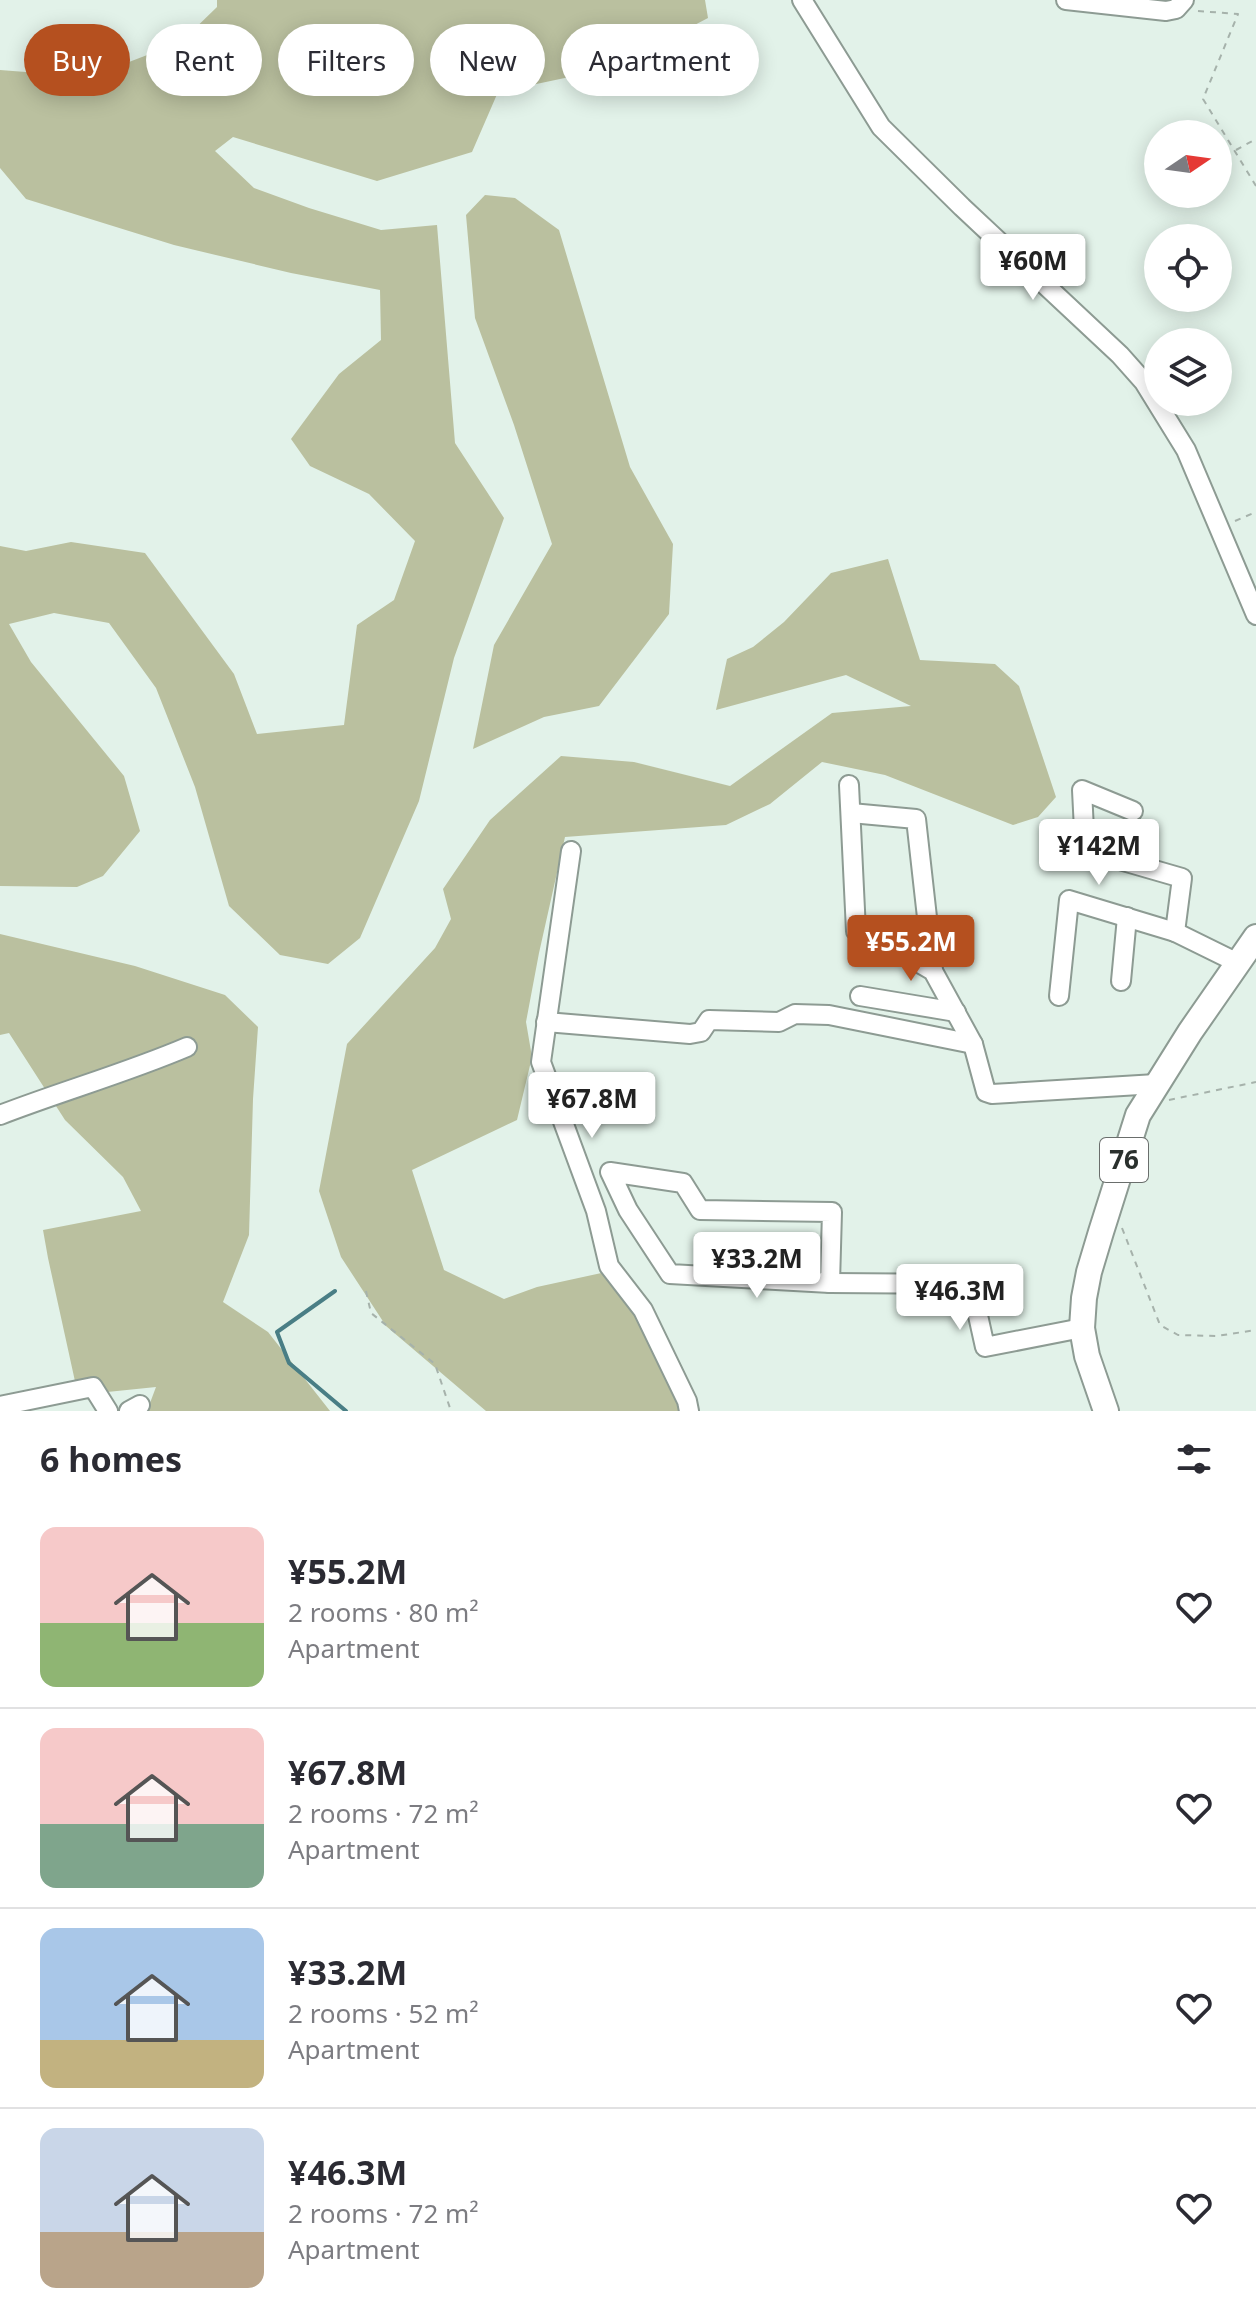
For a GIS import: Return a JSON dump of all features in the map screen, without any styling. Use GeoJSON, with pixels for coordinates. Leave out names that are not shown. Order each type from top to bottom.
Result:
{"type":"FeatureCollection","features":[{"type":"Feature","properties":{"kind":"main road","name":"76"},"geometry":{"type":"LineString","coordinates":[[1106,1411],[1087,1356],[1082,1328],[1084,1298],[1089,1272],[1138,1115],[1256,937]]}},
{"type":"Feature","properties":{"kind":"street"},"geometry":{"type":"LineString","coordinates":[[802,0],[881,127],[1120,355],[1144,382],[1186,450],[1256,615]]}},
{"type":"Feature","properties":{"kind":"street"},"geometry":{"type":"LineString","coordinates":[[1066,0],[1166,11],[1180,4]]}},
{"type":"Feature","properties":{"kind":"street"},"geometry":{"type":"LineString","coordinates":[[849,785],[856,931],[883,942],[933,971]]}},
{"type":"Feature","properties":{"kind":"street"},"geometry":{"type":"LineString","coordinates":[[1133,811],[1082,790],[1085,850],[1182,878],[1175,932]]}},
{"type":"Feature","properties":{"kind":"street"},"geometry":{"type":"LineString","coordinates":[[851,813],[916,819],[933,971],[973,1044],[986,1092],[1153,1090]]}},
{"type":"Feature","properties":{"kind":"street"},"geometry":{"type":"LineString","coordinates":[[571,851],[541,1062],[596,1211],[609,1266],[643,1310],[689,1411]]}},
{"type":"Feature","properties":{"kind":"street"},"geometry":{"type":"LineString","coordinates":[[1059,996],[1069,900],[1175,932],[1238,963]]}},
{"type":"Feature","properties":{"kind":"street"},"geometry":{"type":"LineString","coordinates":[[1121,981],[1127,917]]}},
{"type":"Feature","properties":{"kind":"street"},"geometry":{"type":"LineString","coordinates":[[860,996],[956,1012]]}},
{"type":"Feature","properties":{"kind":"street"},"geometry":{"type":"LineString","coordinates":[[546,1022],[690,1034],[701,1032],[709,1020],[779,1022],[795,1014],[829,1015],[973,1044]]}},
{"type":"Feature","properties":{"kind":"street"},"geometry":{"type":"LineString","coordinates":[[0,1115],[62,1091],[144,1066],[187,1047]]}},
{"type":"Feature","properties":{"kind":"street"},"geometry":{"type":"LineString","coordinates":[[830,1283],[832,1212],[700,1210],[683,1183],[610,1172],[628,1210],[670,1274],[830,1283],[971,1284],[985,1347],[1082,1328]]}},
{"type":"Feature","properties":{"kind":"street"},"geometry":{"type":"LineString","coordinates":[[0,1406],[93,1387],[108,1411]]}},
{"type":"Feature","properties":{"kind":"path"},"geometry":{"type":"LineString","coordinates":[[1180,4],[1238,14],[1203,99],[1256,186]]}},
{"type":"Feature","properties":{"kind":"path"},"geometry":{"type":"LineString","coordinates":[[1235,151],[1256,139]]}},
{"type":"Feature","properties":{"kind":"path"},"geometry":{"type":"LineString","coordinates":[[1219,528],[1256,512]]}},
{"type":"Feature","properties":{"kind":"path"},"geometry":{"type":"LineString","coordinates":[[1153,1090],[1163,1101],[1256,1082]]}},
{"type":"Feature","properties":{"kind":"path"},"geometry":{"type":"LineString","coordinates":[[1122,1228],[1160,1325],[1178,1335],[1217,1336],[1256,1330]]}},
{"type":"Feature","properties":{"kind":"path"},"geometry":{"type":"LineString","coordinates":[[366,1291],[371,1313],[435,1364],[451,1411]]}},
{"type":"Feature","properties":{"kind":"green space"},"geometry":{"type":"Polygon","coordinates":[[[217,0],[705,0],[708,18],[696,24],[561,24],[561,79],[545,82],[545,24],[430,24],[430,96],[496,96],[472,152],[377,181],[233,137],[215,151],[254,188],[309,208],[381,230],[437,225],[455,443],[504,518],[454,658],[419,801],[360,938],[328,964],[280,955],[229,906],[195,787],[156,688],[109,623],[54,613],[9,624],[31,662],[124,776],[140,831],[103,876],[77,887],[0,886],[0,546],[26,551],[71,542],[145,553],[234,674],[257,734],[344,725],[357,625],[394,600],[415,541],[369,494],[310,466],[291,439],[339,374],[381,340],[380,290],[174,245],[26,199],[0,168],[0,70],[24,72],[24,96],[130,96],[130,62],[146,55],[146,96],[262,96],[262,24],[200,24],[217,7],[217,0]]]}},
{"type":"Feature","properties":{"kind":"green space"},"geometry":{"type":"Polygon","coordinates":[[[485,195],[515,198],[559,230],[630,467],[673,544],[669,614],[599,706],[544,717],[473,749],[494,645],[552,544],[514,425],[475,318],[466,215],[485,195]]]}},
{"type":"Feature","properties":{"kind":"green space"},"geometry":{"type":"Polygon","coordinates":[[[888,559],[920,660],[995,664],[1019,686],[1056,797],[1038,817],[1013,825],[885,775],[822,762],[770,804],[726,825],[565,837],[526,1022],[532,1057],[517,1120],[412,1170],[444,1270],[504,1299],[537,1287],[606,1272],[651,1310],[683,1411],[486,1411],[386,1326],[341,1257],[319,1191],[347,1044],[435,948],[451,919],[443,889],[490,820],[561,756],[634,762],[730,786],[832,713],[911,706],[846,675],[716,710],[727,659],[753,647],[784,622],[831,573],[888,559]]]}},
{"type":"Feature","properties":{"kind":"green space"},"geometry":{"type":"Polygon","coordinates":[[[0,934],[135,966],[225,995],[258,1027],[249,1235],[223,1302],[268,1332],[330,1411],[147,1411],[156,1387],[78,1395],[43,1230],[141,1211],[123,1177],[65,1120],[9,1033],[0,1035],[0,934]]]}},
{"type":"Feature","properties":{"kind":"waterway"},"geometry":{"type":"LineString","coordinates":[[335,1291],[277,1332],[289,1363],[346,1411]]}}]}
